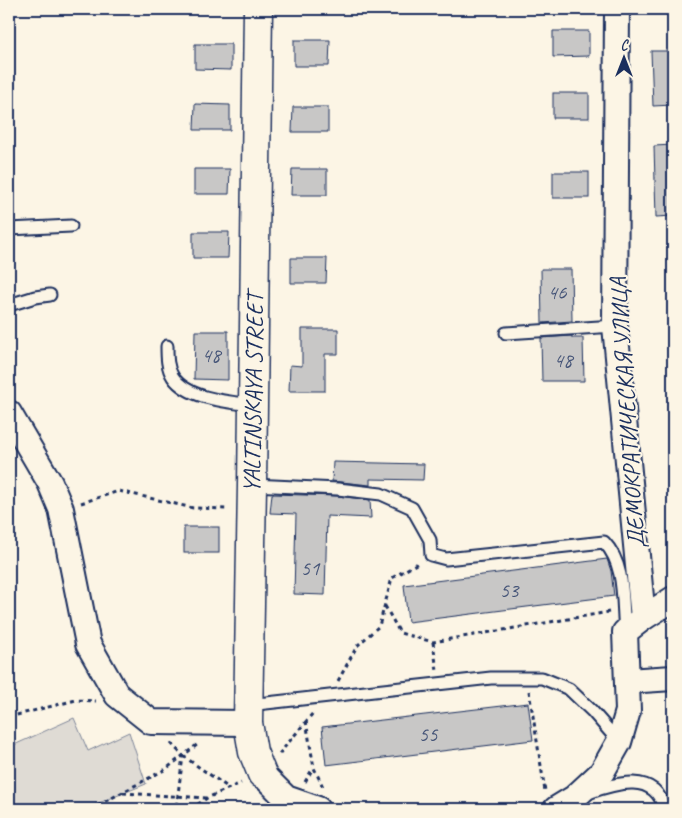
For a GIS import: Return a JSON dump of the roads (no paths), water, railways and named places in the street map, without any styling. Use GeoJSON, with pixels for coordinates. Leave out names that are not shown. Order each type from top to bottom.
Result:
{"type":"FeatureCollection","features":[{"type":"Feature","properties":{"kind":"street","name":"YALTINSKAYA STREET"},"geometry":{"type":"LineString","coordinates":[[258,9],[252,497],[240,717],[262,774]]}},
{"type":"Feature","properties":{"kind":"street","name":"ДЕМОКРАТИЧЕСКАЯ УЛИЦА"},"geometry":{"type":"LineString","coordinates":[[559,802],[602,772],[619,742],[628,711],[627,681],[630,620],[615,326],[617,9]]}},
{"type":"Feature","properties":{"kind":"street"},"geometry":{"type":"LineString","coordinates":[[9,413],[50,483],[61,509],[88,644],[117,695],[151,722],[240,717]]}},
{"type":"Feature","properties":{"kind":"street"},"geometry":{"type":"LineString","coordinates":[[630,620],[673,599]]}},
{"type":"Feature","properties":{"kind":"street"},"geometry":{"type":"LineString","coordinates":[[627,681],[673,678]]}},
{"type":"Feature","properties":{"kind":"street"},"geometry":{"type":"LineString","coordinates":[[262,774],[286,798],[322,801]]}},
{"type":"Feature","properties":{"kind":"lane"},"geometry":{"type":"LineString","coordinates":[[9,229],[71,226]]}},
{"type":"Feature","properties":{"kind":"lane"},"geometry":{"type":"LineString","coordinates":[[9,305],[35,297],[50,295]]}},
{"type":"Feature","properties":{"kind":"lane"},"geometry":{"type":"LineString","coordinates":[[506,333],[615,326]]}},
{"type":"Feature","properties":{"kind":"lane"},"geometry":{"type":"LineString","coordinates":[[166,346],[166,361],[173,377],[192,394],[253,405]]}},
{"type":"Feature","properties":{"kind":"lane"},"geometry":{"type":"LineString","coordinates":[[252,497],[338,489],[381,494],[412,508],[430,540],[431,555],[446,559],[604,542],[613,552],[620,572],[630,620]]}},
{"type":"Feature","properties":{"kind":"lane"},"geometry":{"type":"LineString","coordinates":[[240,717],[330,696],[491,678],[542,678],[569,689],[592,711],[619,742]]}},
{"type":"Feature","properties":{"kind":"lane"},"geometry":{"type":"LineString","coordinates":[[559,802],[606,786],[628,783],[645,785],[656,792],[663,802],[664,809]]}}]}
